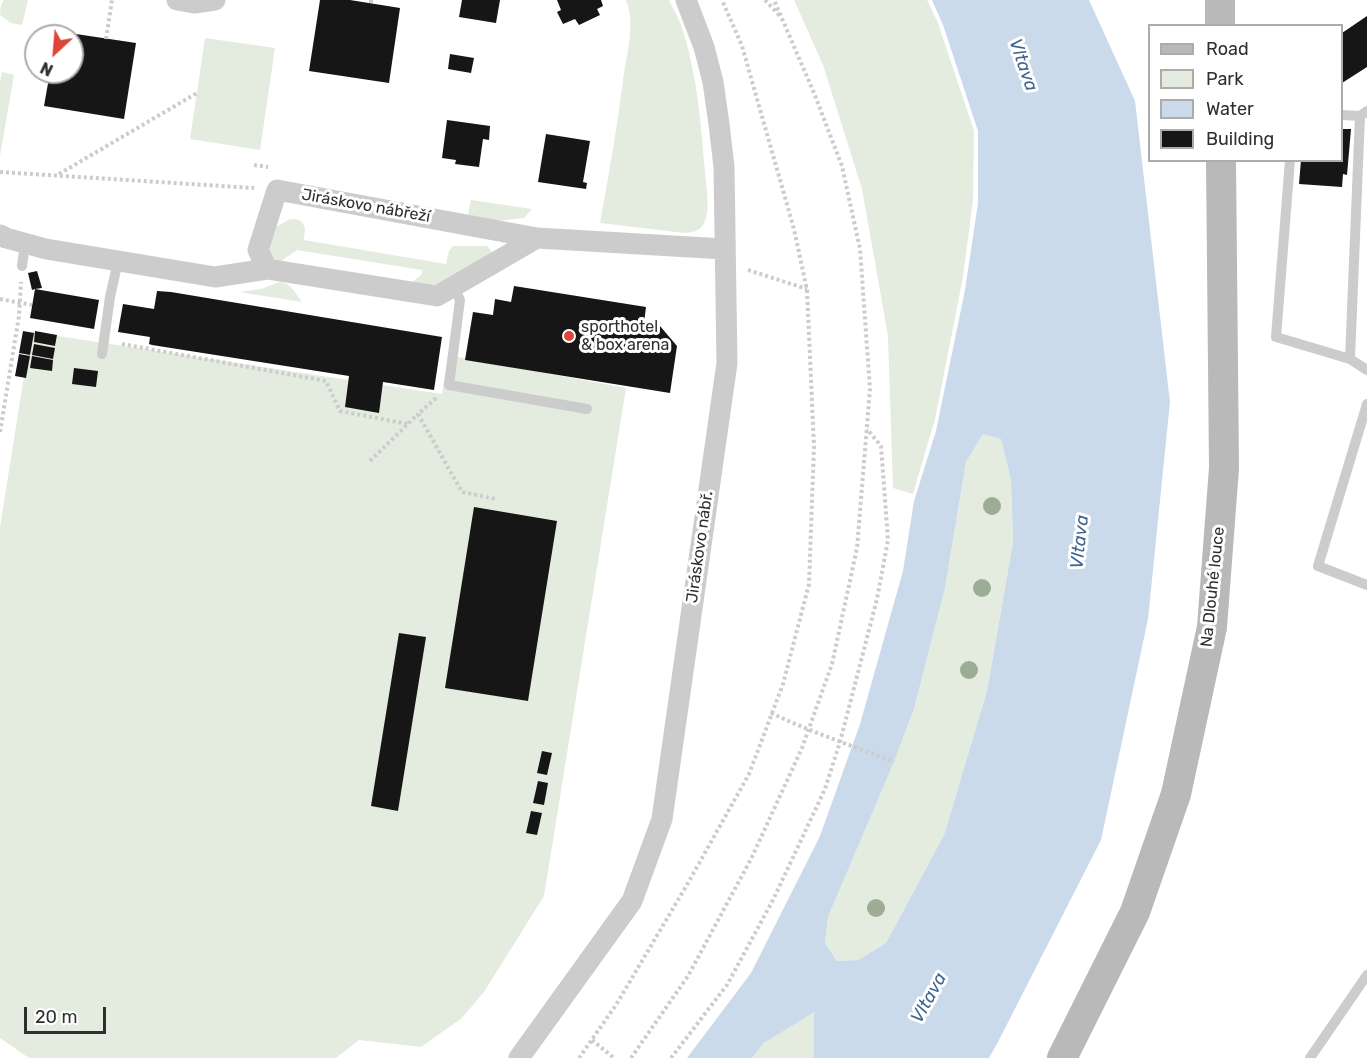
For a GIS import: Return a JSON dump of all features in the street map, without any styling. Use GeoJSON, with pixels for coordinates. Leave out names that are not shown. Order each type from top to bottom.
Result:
{"type":"FeatureCollection","features":[{"type":"Feature","properties":{"kind":"main road"},"geometry":{"type":"LineString","coordinates":[[1220,0],[1220,24]]}},
{"type":"Feature","properties":{"kind":"main road","name":"Na Dlouhé louce"},"geometry":{"type":"LineString","coordinates":[[1062,1058],[1135,912],[1176,794],[1212,627],[1224,468],[1221,162]]}},
{"type":"Feature","properties":{"kind":"street"},"geometry":{"type":"LineString","coordinates":[[177,0],[194,3],[215,0]]}},
{"type":"Feature","properties":{"kind":"street","name":"Jiráskovo nábř."},"geometry":{"type":"LineString","coordinates":[[519,1058],[632,901],[662,819],[727,363],[724,167],[713,82],[704,47],[686,0]]}},
{"type":"Feature","properties":{"kind":"street"},"geometry":{"type":"LineString","coordinates":[[267,269],[258,250],[277,190]]}},
{"type":"Feature","properties":{"kind":"street","name":"Jiráskovo nábřeží"},"geometry":{"type":"LineString","coordinates":[[277,190],[537,238],[725,255]]}},
{"type":"Feature","properties":{"kind":"street"},"geometry":{"type":"LineString","coordinates":[[0,234],[6,238],[46,249],[215,277],[267,269],[437,296],[537,238]]}},
{"type":"Feature","properties":{"kind":"lane"},"geometry":{"type":"LineString","coordinates":[[1343,115],[1363,113],[1350,359]]}},
{"type":"Feature","properties":{"kind":"lane"},"geometry":{"type":"LineString","coordinates":[[1290,162],[1276,336],[1350,359],[1367,370]]}},
{"type":"Feature","properties":{"kind":"lane"},"geometry":{"type":"LineString","coordinates":[[22,266],[25,243]]}},
{"type":"Feature","properties":{"kind":"lane"},"geometry":{"type":"LineString","coordinates":[[102,354],[110,297],[108,259]]}},
{"type":"Feature","properties":{"kind":"lane"},"geometry":{"type":"LineString","coordinates":[[453,286],[460,300],[449,385],[587,409]]}},
{"type":"Feature","properties":{"kind":"lane"},"geometry":{"type":"LineString","coordinates":[[1367,404],[1318,566],[1367,585]]}},
{"type":"Feature","properties":{"kind":"lane"},"geometry":{"type":"LineString","coordinates":[[1310,1058],[1367,975]]}},
{"type":"Feature","properties":{"kind":"path"},"geometry":{"type":"LineString","coordinates":[[106,39],[112,0]]}},
{"type":"Feature","properties":{"kind":"path"},"geometry":{"type":"LineString","coordinates":[[579,1058],[616,1005],[749,774],[783,684],[809,584],[814,446],[807,290],[794,229],[742,46],[722,0]]}},
{"type":"Feature","properties":{"kind":"path"},"geometry":{"type":"LineString","coordinates":[[765,0],[783,19]]}},
{"type":"Feature","properties":{"kind":"path"},"geometry":{"type":"LineString","coordinates":[[631,1058],[688,976],[747,867],[797,758],[832,664],[857,548],[870,389],[860,249],[842,166],[774,0]]}},
{"type":"Feature","properties":{"kind":"path"},"geometry":{"type":"LineString","coordinates":[[58,175],[197,93]]}},
{"type":"Feature","properties":{"kind":"path"},"geometry":{"type":"LineString","coordinates":[[0,172],[277,190]]}},
{"type":"Feature","properties":{"kind":"path"},"geometry":{"type":"LineString","coordinates":[[725,255],[807,290]]}},
{"type":"Feature","properties":{"kind":"path"},"geometry":{"type":"LineString","coordinates":[[0,432],[19,316],[22,266]]}},
{"type":"Feature","properties":{"kind":"path"},"geometry":{"type":"LineString","coordinates":[[0,299],[32,305]]}},
{"type":"Feature","properties":{"kind":"path"},"geometry":{"type":"LineString","coordinates":[[103,341],[326,381],[340,411],[408,424]]}},
{"type":"Feature","properties":{"kind":"path"},"geometry":{"type":"LineString","coordinates":[[370,461],[449,385]]}},
{"type":"Feature","properties":{"kind":"path"},"geometry":{"type":"LineString","coordinates":[[418,414],[462,492],[496,499]]}},
{"type":"Feature","properties":{"kind":"path"},"geometry":{"type":"LineString","coordinates":[[671,1058],[727,985],[773,900],[825,789],[840,742],[877,599],[888,540],[881,446],[866,429]]}},
{"type":"Feature","properties":{"kind":"path"},"geometry":{"type":"LineString","coordinates":[[771,713],[894,762]]}},
{"type":"Feature","properties":{"kind":"path"},"geometry":{"type":"LineString","coordinates":[[592,1040],[614,1058]]}},
{"type":"Feature","properties":{"kind":"green space"},"geometry":{"type":"Polygon","coordinates":[[[4,0],[28,0],[22,25],[11,23],[0,15],[4,0]]]}},
{"type":"Feature","properties":{"kind":"green space"},"geometry":{"type":"Polygon","coordinates":[[[626,0],[669,0],[680,22],[698,98],[708,198],[704,223],[694,232],[685,233],[600,223],[630,36],[630,17],[626,0]]]}},
{"type":"Feature","properties":{"kind":"green space"},"geometry":{"type":"Polygon","coordinates":[[[794,0],[927,0],[938,23],[974,131],[973,200],[963,277],[935,419],[913,494],[893,488],[888,336],[862,189],[823,65],[794,0]]]}},
{"type":"Feature","properties":{"kind":"green space"},"geometry":{"type":"Polygon","coordinates":[[[205,38],[275,48],[260,150],[190,139],[205,38]]]}},
{"type":"Feature","properties":{"kind":"green space"},"geometry":{"type":"Polygon","coordinates":[[[2,72],[14,75],[0,156],[0,82],[2,72]]]}},
{"type":"Feature","properties":{"kind":"green space"},"geometry":{"type":"Polygon","coordinates":[[[471,200],[532,209],[524,218],[478,223],[469,219],[471,200]]]}},
{"type":"Feature","properties":{"kind":"green space"},"geometry":{"type":"Polygon","coordinates":[[[290,219],[302,222],[305,228],[304,240],[446,264],[449,251],[453,246],[487,246],[492,252],[439,288],[409,285],[422,274],[422,270],[297,250],[277,264],[272,261],[265,240],[274,228],[290,219]]]}},
{"type":"Feature","properties":{"kind":"green space"},"geometry":{"type":"Polygon","coordinates":[[[280,282],[290,287],[302,302],[239,292],[261,289],[280,282]]]}},
{"type":"Feature","properties":{"kind":"green space"},"geometry":{"type":"Polygon","coordinates":[[[31,332],[442,394],[448,355],[626,388],[544,896],[484,992],[462,1018],[421,1047],[359,1040],[336,1058],[29,1058],[0,1038],[0,527],[31,332]]]}},
{"type":"Feature","properties":{"kind":"green space"},"geometry":{"type":"Polygon","coordinates":[[[983,434],[1001,438],[1011,480],[1013,542],[987,691],[944,835],[886,943],[858,960],[837,961],[825,943],[828,917],[914,709],[945,588],[966,462],[983,434]]]}},
{"type":"Feature","properties":{"kind":"green space"},"geometry":{"type":"Polygon","coordinates":[[[814,1011],[813,1058],[752,1058],[764,1043],[814,1011]]]}},
{"type":"Feature","properties":{"kind":"water","name":"Vltava"},"geometry":{"type":"Polygon","coordinates":[[[932,0],[1089,0],[1135,101],[1170,402],[1148,619],[1101,840],[989,1058],[813,1058],[814,1012],[764,1043],[752,1058],[687,1058],[751,973],[820,836],[860,724],[903,571],[914,501],[936,431],[965,290],[978,203],[978,131],[943,25],[932,0]],[[983,434],[966,462],[945,588],[914,709],[828,917],[825,943],[837,961],[858,960],[886,943],[944,835],[987,691],[1013,542],[1011,480],[1001,439],[983,434]]]}},
{"type":"Feature","properties":{"kind":"building"},"geometry":{"type":"Polygon","coordinates":[[[320,0],[350,0],[400,8],[389,83],[309,71],[320,0]]]}},
{"type":"Feature","properties":{"kind":"building"},"geometry":{"type":"Polygon","coordinates":[[[462,0],[500,0],[496,23],[459,17],[462,0]]]}},
{"type":"Feature","properties":{"kind":"building"},"geometry":{"type":"Polygon","coordinates":[[[557,0],[601,0],[603,6],[597,9],[600,15],[579,25],[575,19],[563,24],[557,12],[561,10],[557,0]]]}},
{"type":"Feature","properties":{"kind":"building"},"geometry":{"type":"Polygon","coordinates":[[[1367,16],[1367,67],[1343,82],[1343,32],[1367,16]]]}},
{"type":"Feature","properties":{"kind":"building"},"geometry":{"type":"Polygon","coordinates":[[[84,35],[136,43],[124,119],[44,106],[48,84],[84,84],[84,35]]]}},
{"type":"Feature","properties":{"kind":"building"},"geometry":{"type":"Polygon","coordinates":[[[450,54],[474,58],[471,73],[448,69],[450,54]]]}},
{"type":"Feature","properties":{"kind":"building"},"geometry":{"type":"Polygon","coordinates":[[[447,120],[490,126],[489,140],[483,139],[479,167],[455,164],[456,160],[442,158],[447,120]]]}},
{"type":"Feature","properties":{"kind":"building"},"geometry":{"type":"Polygon","coordinates":[[[1343,129],[1351,129],[1347,175],[1343,174],[1342,187],[1299,184],[1301,162],[1343,162],[1343,129]]]}},
{"type":"Feature","properties":{"kind":"building"},"geometry":{"type":"Polygon","coordinates":[[[546,134],[590,141],[583,182],[587,183],[586,189],[538,182],[546,134]]]}},
{"type":"Feature","properties":{"kind":"building"},"geometry":{"type":"Polygon","coordinates":[[[37,271],[42,288],[32,290],[28,273],[37,271]]]}},
{"type":"Feature","properties":{"kind":"building","name":"sporthotel & box arena"},"geometry":{"type":"Polygon","coordinates":[[[514,286],[646,307],[644,323],[660,326],[677,346],[670,393],[465,360],[473,312],[493,315],[495,299],[511,302],[514,286]]]}},
{"type":"Feature","properties":{"kind":"building"},"geometry":{"type":"Polygon","coordinates":[[[35,289],[99,300],[94,329],[30,318],[35,289]]]}},
{"type":"Feature","properties":{"kind":"building"},"geometry":{"type":"Polygon","coordinates":[[[157,291],[442,337],[434,390],[383,382],[379,413],[345,407],[349,376],[152,345],[149,344],[150,337],[118,332],[123,304],[154,309],[157,291]]]}},
{"type":"Feature","properties":{"kind":"building"},"geometry":{"type":"Polygon","coordinates":[[[23,331],[34,333],[30,355],[19,353],[23,331]]]}},
{"type":"Feature","properties":{"kind":"building"},"geometry":{"type":"Polygon","coordinates":[[[35,331],[57,335],[55,346],[34,342],[35,331]]]}},
{"type":"Feature","properties":{"kind":"building"},"geometry":{"type":"Polygon","coordinates":[[[34,344],[55,348],[53,359],[32,355],[34,344]]]}},
{"type":"Feature","properties":{"kind":"building"},"geometry":{"type":"Polygon","coordinates":[[[19,354],[30,356],[26,378],[15,376],[19,354]]]}},
{"type":"Feature","properties":{"kind":"building"},"geometry":{"type":"Polygon","coordinates":[[[32,356],[53,360],[52,371],[30,368],[32,356]]]}},
{"type":"Feature","properties":{"kind":"building"},"geometry":{"type":"Polygon","coordinates":[[[74,368],[98,371],[96,387],[72,384],[74,368]]]}},
{"type":"Feature","properties":{"kind":"building"},"geometry":{"type":"Polygon","coordinates":[[[474,507],[557,521],[528,701],[445,688],[474,507]]]}},
{"type":"Feature","properties":{"kind":"building"},"geometry":{"type":"Polygon","coordinates":[[[399,633],[426,637],[398,811],[371,806],[399,633]]]}},
{"type":"Feature","properties":{"kind":"building"},"geometry":{"type":"Polygon","coordinates":[[[542,751],[552,753],[547,775],[537,773],[542,751]]]}},
{"type":"Feature","properties":{"kind":"building"},"geometry":{"type":"Polygon","coordinates":[[[538,781],[548,783],[544,805],[533,803],[538,781]]]}},
{"type":"Feature","properties":{"kind":"building"},"geometry":{"type":"Polygon","coordinates":[[[531,811],[542,813],[537,835],[526,833],[531,811]]]}},
{"type":"Feature","properties":{"kind":"place","name":"sporthotel & box arena"},"geometry":{"type":"Point","coordinates":[569,336]}}]}
